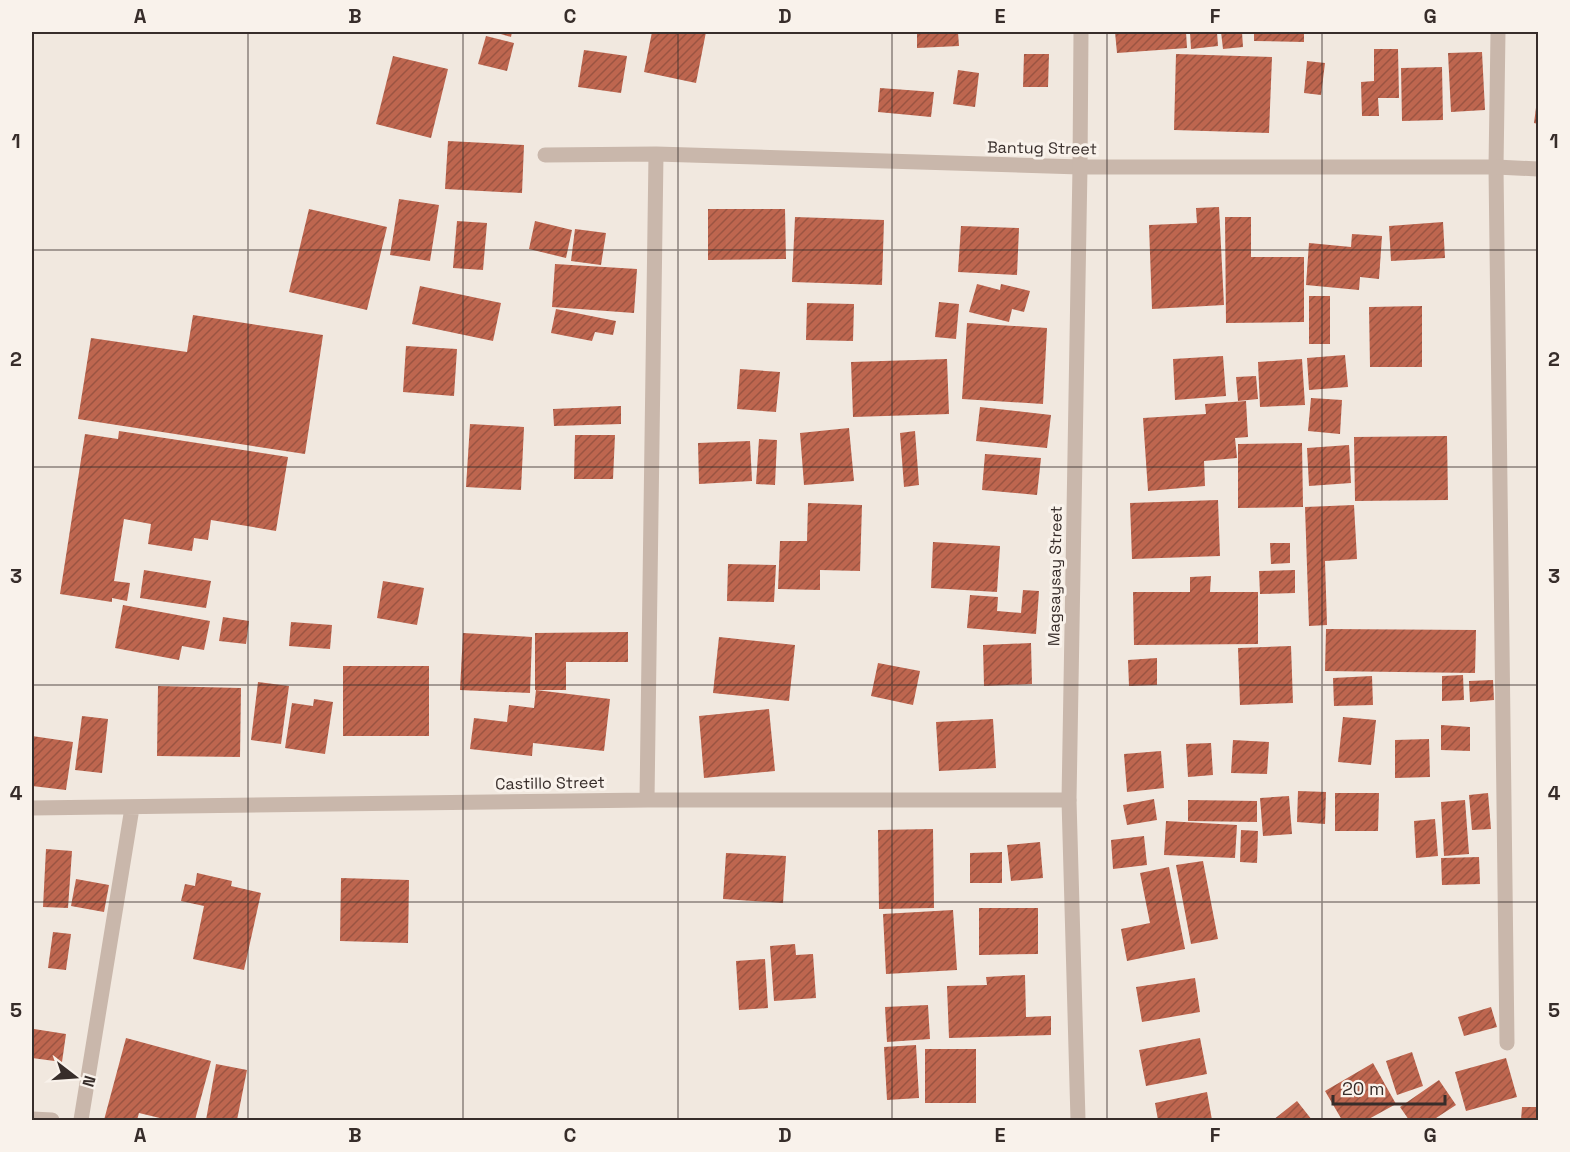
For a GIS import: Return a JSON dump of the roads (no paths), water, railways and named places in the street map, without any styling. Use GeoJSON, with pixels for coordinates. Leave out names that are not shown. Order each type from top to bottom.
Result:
{"type":"FeatureCollection","features":[{"type":"Feature","properties":{"kind":"street","name":"Magsaysay Street"},"geometry":{"type":"LineString","coordinates":[[1078,1120],[1069,800],[1081,32]]}},
{"type":"Feature","properties":{"kind":"street"},"geometry":{"type":"LineString","coordinates":[[1498,32],[1496,167],[1507,1042]]}},
{"type":"Feature","properties":{"kind":"street","name":"Bantug Street"},"geometry":{"type":"LineString","coordinates":[[545,155],[656,154],[1080,167],[1496,167],[1539,169]]}},
{"type":"Feature","properties":{"kind":"street"},"geometry":{"type":"LineString","coordinates":[[647,800],[656,154]]}},
{"type":"Feature","properties":{"kind":"street","name":"Castillo Street"},"geometry":{"type":"LineString","coordinates":[[32,808],[647,800],[1069,800]]}},
{"type":"Feature","properties":{"kind":"street"},"geometry":{"type":"LineString","coordinates":[[81,1120],[132,808]]}},
{"type":"Feature","properties":{"kind":"street"},"geometry":{"type":"LineString","coordinates":[[32,1119],[52,1120]]}}]}
